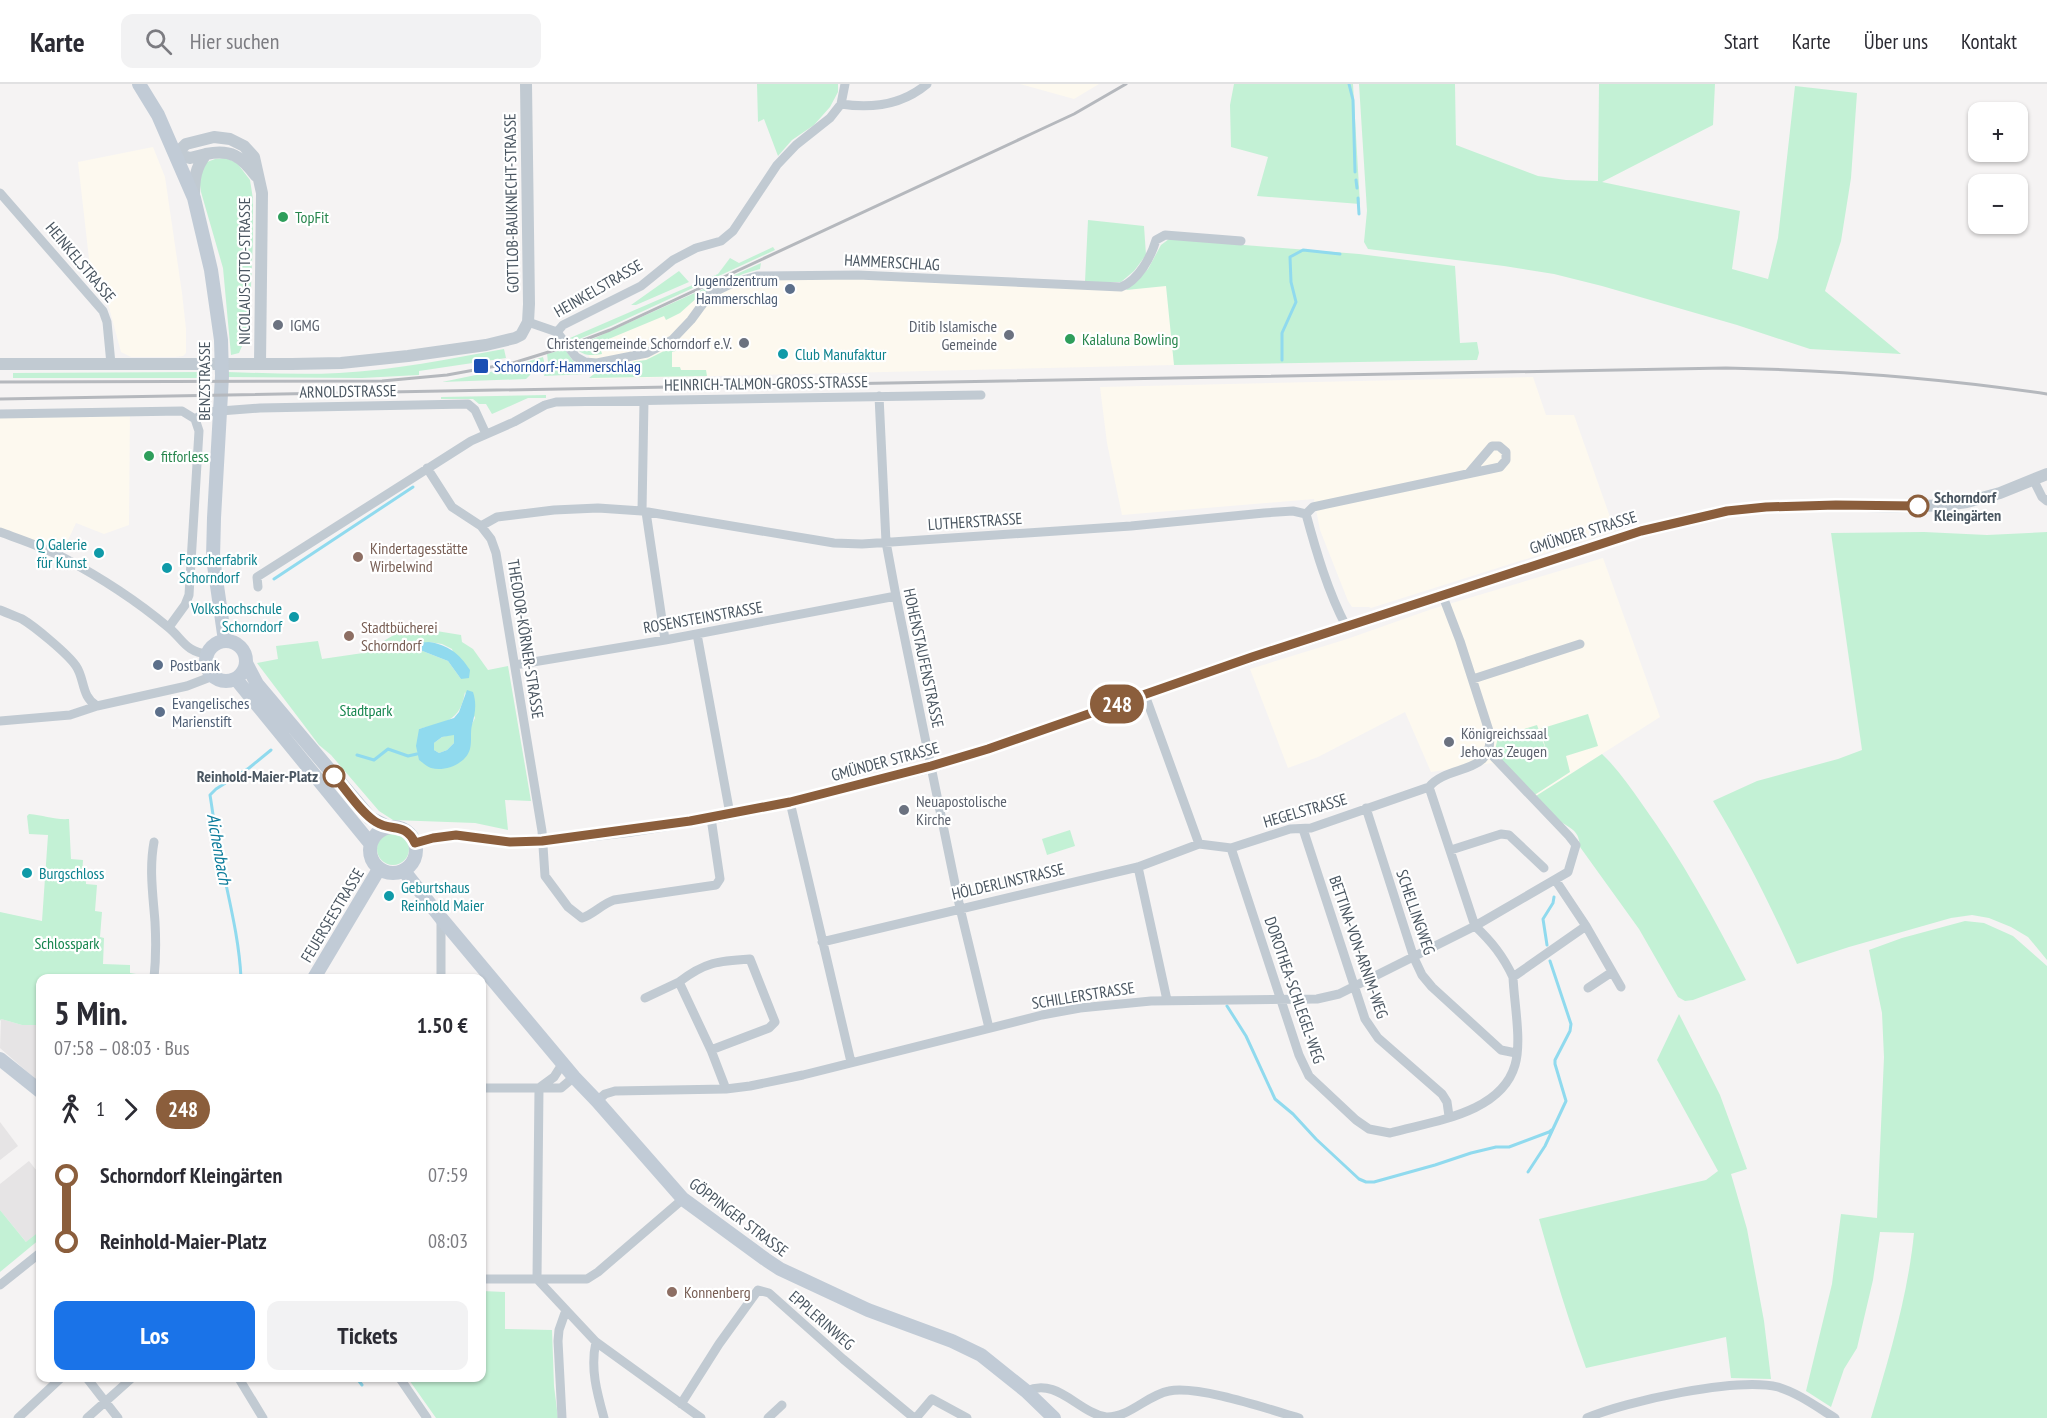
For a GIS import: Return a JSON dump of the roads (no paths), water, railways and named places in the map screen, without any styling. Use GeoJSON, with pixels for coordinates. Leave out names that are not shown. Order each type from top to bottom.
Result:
{"type":"FeatureCollection","features":[{"type":"Feature","properties":{"kind":"main road","name":"BENZSTRASSE"},"geometry":{"type":"LineString","coordinates":[[132,84],[153,120],[201,230]]}},
{"type":"Feature","properties":{"kind":"main road","name":"BENZSTRASSE"},"geometry":{"type":"LineString","coordinates":[[139,84],[158,115],[195,198],[218,312],[222,376],[213,558],[225,642]]}},
{"type":"Feature","properties":{"kind":"main road"},"geometry":{"type":"LineString","coordinates":[[236,679],[370,843],[371,857],[379,869],[394,873],[404,871],[415,857],[415,843],[412,837],[402,828],[388,827],[370,818],[257,684],[240,647],[225,642],[212,647],[208,654],[207,666],[213,676],[228,681],[241,675],[246,663]]}},
{"type":"Feature","properties":{"kind":"main road"},"geometry":{"type":"LineString","coordinates":[[370,843],[377,833],[388,827]]}},
{"type":"Feature","properties":{"kind":"main road","name":"FEUERSEESTRASSE"},"geometry":{"type":"LineString","coordinates":[[316,974],[379,869]]}},
{"type":"Feature","properties":{"kind":"main road","name":"GÖPPINGER STRASSE"},"geometry":{"type":"LineString","coordinates":[[404,871],[574,1077],[683,1199],[772,1264],[868,1310],[952,1341],[981,1355],[1026,1391],[1054,1418]]}},
{"type":"Feature","properties":{"kind":"main road"},"geometry":{"type":"LineString","coordinates":[[0,1059],[36,1088]]}},
{"type":"Feature","properties":{"kind":"street","name":"GOTTLOB-BAUKNECHT-STRASSE"},"geometry":{"type":"LineString","coordinates":[[526,84],[528,322]]}},
{"type":"Feature","properties":{"kind":"street"},"geometry":{"type":"LineString","coordinates":[[845,84],[841,104],[875,107],[916,93],[927,84]]}},
{"type":"Feature","properties":{"kind":"street","name":"HEINKELSTRASSE"},"geometry":{"type":"LineString","coordinates":[[528,322],[557,332],[563,325],[641,286],[674,260],[696,248],[720,241],[733,231],[777,165],[796,145],[830,118],[841,104]]}},
{"type":"Feature","properties":{"kind":"street","name":"NICOLAUS-OTTO-STRASSE"},"geometry":{"type":"LineString","coordinates":[[259,178],[246,162],[229,152],[189,158],[176,154],[186,144],[214,137],[230,139],[244,146],[254,157],[259,178],[262,193],[260,364]]}},
{"type":"Feature","properties":{"kind":"street"},"geometry":{"type":"LineString","coordinates":[[195,198],[196,171],[198,164],[206,154]]}},
{"type":"Feature","properties":{"kind":"street","name":"HEINKELSTRASSE"},"geometry":{"type":"LineString","coordinates":[[0,193],[103,311],[107,322],[111,364]]}},
{"type":"Feature","properties":{"kind":"street","name":"HAMMERSCHLAG"},"geometry":{"type":"LineString","coordinates":[[557,332],[576,357],[585,362],[597,363],[647,353],[672,340],[710,294],[733,283],[757,276],[858,275],[1121,287],[1128,285],[1152,252],[1156,240],[1165,235],[1241,241]]}},
{"type":"Feature","properties":{"kind":"street"},"geometry":{"type":"LineString","coordinates":[[0,364],[341,363],[486,345],[516,338],[528,322]]}},
{"type":"Feature","properties":{"kind":"street","name":"HEINRICH-TALMON-GROSS-STRASSE"},"geometry":{"type":"LineString","coordinates":[[258,587],[257,577],[427,468],[486,434],[545,405],[556,402],[981,395]]}},
{"type":"Feature","properties":{"kind":"street","name":"HOHENSTAUFENSTRASSE"},"geometry":{"type":"LineString","coordinates":[[879,396],[886,542],[960,908],[989,1028]]}},
{"type":"Feature","properties":{"kind":"street"},"geometry":{"type":"LineString","coordinates":[[644,401],[644,512],[665,640]]}},
{"type":"Feature","properties":{"kind":"street","name":"ARNOLDSTRASSE"},"geometry":{"type":"LineString","coordinates":[[195,419],[207,412],[260,408],[468,404],[475,410],[486,434]]}},
{"type":"Feature","properties":{"kind":"street"},"geometry":{"type":"LineString","coordinates":[[0,414],[182,411],[195,419],[199,431],[189,595],[169,627]]}},
{"type":"Feature","properties":{"kind":"street","name":"THEODOR-KÖRNER-STRASSE"},"geometry":{"type":"LineString","coordinates":[[427,468],[452,507],[481,526],[491,539],[496,553],[542,841],[545,876],[568,906],[582,918],[603,904],[614,900],[716,885],[720,879],[711,818]]}},
{"type":"Feature","properties":{"kind":"street","name":"LUTHERSTRASSE"},"geometry":{"type":"LineString","coordinates":[[481,526],[497,517],[554,510],[598,508],[644,512],[834,543],[862,544],[1131,526],[1293,511],[1306,514],[1313,507],[1469,473]]}},
{"type":"Feature","properties":{"kind":"street","name":"GMÜNDER STRASSE"},"geometry":{"type":"LineString","coordinates":[[415,843],[456,835],[510,842],[542,841],[711,818],[790,802],[931,766],[1442,594],[1641,531],[1727,511],[1766,507],[1946,506],[2000,493],[2047,474]]}},
{"type":"Feature","properties":{"kind":"street"},"geometry":{"type":"LineString","coordinates":[[2033,479],[2042,497],[2047,501]]}},
{"type":"Feature","properties":{"kind":"street"},"geometry":{"type":"LineString","coordinates":[[1306,514],[1314,543],[1346,626]]}},
{"type":"Feature","properties":{"kind":"street"},"geometry":{"type":"LineString","coordinates":[[0,532],[64,558],[145,609],[169,627],[188,649],[208,654]]}},
{"type":"Feature","properties":{"kind":"street"},"geometry":{"type":"LineString","coordinates":[[1442,594],[1489,731],[1491,741],[1488,752],[1576,845],[1568,872],[1556,881],[1586,926],[1621,987]]}},
{"type":"Feature","properties":{"kind":"street","name":"ROSENSTEINSTRASSE"},"geometry":{"type":"LineString","coordinates":[[515,666],[896,596]]}},
{"type":"Feature","properties":{"kind":"street"},"geometry":{"type":"LineString","coordinates":[[0,610],[22,620],[71,660],[77,667],[86,696],[90,703],[97,706]]}},
{"type":"Feature","properties":{"kind":"street"},"geometry":{"type":"LineString","coordinates":[[698,634],[730,814]]}},
{"type":"Feature","properties":{"kind":"street"},"geometry":{"type":"LineString","coordinates":[[1473,679],[1580,644]]}},
{"type":"Feature","properties":{"kind":"street"},"geometry":{"type":"LineString","coordinates":[[0,721],[70,715],[97,706],[187,686],[213,676]]}},
{"type":"Feature","properties":{"kind":"street"},"geometry":{"type":"LineString","coordinates":[[1145,694],[1199,844]]}},
{"type":"Feature","properties":{"kind":"street","name":"HEGELSTRASSE"},"geometry":{"type":"LineString","coordinates":[[1199,844],[1231,848],[1290,829],[1311,828],[1429,787],[1436,778],[1478,763],[1488,752]]}},
{"type":"Feature","properties":{"kind":"street"},"geometry":{"type":"LineString","coordinates":[[1429,787],[1475,926],[1504,957],[1513,977],[1586,926]]}},
{"type":"Feature","properties":{"kind":"street"},"geometry":{"type":"LineString","coordinates":[[790,802],[851,1062]]}},
{"type":"Feature","properties":{"kind":"street","name":"SCHELLINGWEG"},"geometry":{"type":"LineString","coordinates":[[1366,808],[1414,958],[1422,975],[1432,987],[1501,1050],[1516,1053]]}},
{"type":"Feature","properties":{"kind":"street","name":"BETTINA-VON-ARNIM-WEG"},"geometry":{"type":"LineString","coordinates":[[1304,829],[1370,1029],[1442,1094],[1447,1102],[1449,1116]]}},
{"type":"Feature","properties":{"kind":"street"},"geometry":{"type":"LineString","coordinates":[[1451,850],[1501,834],[1509,835],[1544,868]]}},
{"type":"Feature","properties":{"kind":"street"},"geometry":{"type":"LineString","coordinates":[[154,842],[151,876],[155,923],[154,974]]}},
{"type":"Feature","properties":{"kind":"street","name":"HÖLDERLINSTRASSE"},"geometry":{"type":"LineString","coordinates":[[822,942],[1138,867],[1199,844]]}},
{"type":"Feature","properties":{"kind":"street","name":"DOROTHEA-SCHLEGEL-WEG"},"geometry":{"type":"LineString","coordinates":[[1231,848],[1299,1055],[1309,1076],[1369,1130],[1390,1133],[1476,1108],[1496,1095],[1511,1074],[1515,1064],[1513,977]]}},
{"type":"Feature","properties":{"kind":"street"},"geometry":{"type":"LineString","coordinates":[[1138,867],[1167,1000]]}},
{"type":"Feature","properties":{"kind":"street","name":"SCHILLERSTRASSE"},"geometry":{"type":"LineString","coordinates":[[597,1101],[605,1094],[615,1091],[726,1089],[750,1086],[1080,1008],[1167,1000],[1281,1000],[1329,997],[1414,958],[1556,881]]}},
{"type":"Feature","properties":{"kind":"street"},"geometry":{"type":"LineString","coordinates":[[441,918],[441,974]]}},
{"type":"Feature","properties":{"kind":"street"},"geometry":{"type":"LineString","coordinates":[[645,998],[679,982],[697,968],[722,961],[750,959],[775,1022],[770,1028],[711,1050]]}},
{"type":"Feature","properties":{"kind":"street"},"geometry":{"type":"LineString","coordinates":[[1588,988],[1612,972]]}},
{"type":"Feature","properties":{"kind":"street"},"geometry":{"type":"LineString","coordinates":[[679,982],[711,1050],[726,1089]]}},
{"type":"Feature","properties":{"kind":"street"},"geometry":{"type":"LineString","coordinates":[[539,1088],[554,1077],[563,1063]]}},
{"type":"Feature","properties":{"kind":"street"},"geometry":{"type":"LineString","coordinates":[[486,1088],[561,1088],[574,1077]]}},
{"type":"Feature","properties":{"kind":"street"},"geometry":{"type":"LineString","coordinates":[[539,1088],[537,1280],[596,1342],[701,1418]]}},
{"type":"Feature","properties":{"kind":"street"},"geometry":{"type":"LineString","coordinates":[[486,1279],[587,1279],[683,1199]]}},
{"type":"Feature","properties":{"kind":"street"},"geometry":{"type":"LineString","coordinates":[[0,1286],[36,1256]]}},
{"type":"Feature","properties":{"kind":"street","name":"EPPLERINWEG"},"geometry":{"type":"LineString","coordinates":[[681,1404],[719,1344],[758,1290],[769,1293],[835,1352],[915,1418]]}},
{"type":"Feature","properties":{"kind":"street"},"geometry":{"type":"LineString","coordinates":[[562,1418],[558,1341],[559,1330],[567,1310]]}},
{"type":"Feature","properties":{"kind":"street"},"geometry":{"type":"LineString","coordinates":[[596,1342],[595,1380],[604,1418]]}},
{"type":"Feature","properties":{"kind":"street"},"geometry":{"type":"LineString","coordinates":[[18,1418],[57,1382]]}},
{"type":"Feature","properties":{"kind":"street"},"geometry":{"type":"LineString","coordinates":[[90,1382],[118,1418]]}},
{"type":"Feature","properties":{"kind":"street"},"geometry":{"type":"LineString","coordinates":[[87,1418],[128,1382]]}},
{"type":"Feature","properties":{"kind":"street"},"geometry":{"type":"LineString","coordinates":[[241,1382],[263,1418]]}},
{"type":"Feature","properties":{"kind":"street"},"geometry":{"type":"LineString","coordinates":[[402,1382],[427,1418]]}},
{"type":"Feature","properties":{"kind":"street"},"geometry":{"type":"LineString","coordinates":[[1587,1418],[1643,1400],[1714,1388],[1762,1385],[1778,1387],[1835,1418]]}},
{"type":"Feature","properties":{"kind":"street"},"geometry":{"type":"LineString","coordinates":[[1026,1391],[1036,1386],[1056,1390],[1104,1417],[1116,1417],[1154,1395],[1169,1390],[1181,1390],[1246,1402],[1299,1418]]}},
{"type":"Feature","properties":{"kind":"street"},"geometry":{"type":"LineString","coordinates":[[915,1418],[932,1399],[967,1418]]}},
{"type":"Feature","properties":{"kind":"street"},"geometry":{"type":"LineString","coordinates":[[768,1418],[782,1405]]}},
{"type":"Feature","properties":{"kind":"water"},"geometry":{"type":"Polygon","coordinates":[[[429,642],[442,645],[457,654],[470,670],[469,678],[461,679],[448,661],[420,650],[415,643],[429,642]]]}},
{"type":"Feature","properties":{"kind":"water"},"geometry":{"type":"Polygon","coordinates":[[[467,690],[473,692],[475,709],[468,754],[460,763],[448,768],[428,767],[419,760],[416,746],[419,729],[454,718],[459,712],[467,690]],[[454,735],[442,737],[434,743],[434,750],[439,753],[447,750],[454,743],[454,735]]]}},
{"type":"Feature","properties":{"kind":"waterway"},"geometry":{"type":"LineString","coordinates":[[1349,84],[1353,100],[1355,172]]}},
{"type":"Feature","properties":{"kind":"waterway"},"geometry":{"type":"LineString","coordinates":[[1356,180],[1357,188]]}},
{"type":"Feature","properties":{"kind":"waterway"},"geometry":{"type":"LineString","coordinates":[[1358,198],[1359,214]]}},
{"type":"Feature","properties":{"kind":"waterway"},"geometry":{"type":"LineString","coordinates":[[1282,360],[1282,333],[1296,302],[1291,282],[1290,257],[1303,250],[1340,254]]}},
{"type":"Feature","properties":{"kind":"waterway","name":"Aichenbach"},"geometry":{"type":"LineString","coordinates":[[274,579],[413,487]]}},
{"type":"Feature","properties":{"kind":"waterway"},"geometry":{"type":"LineString","coordinates":[[357,755],[374,760],[388,749],[408,756],[417,754]]}},
{"type":"Feature","properties":{"kind":"waterway","name":"Aichenbach"},"geometry":{"type":"LineString","coordinates":[[241,974],[210,795],[271,750]]}},
{"type":"Feature","properties":{"kind":"waterway"},"geometry":{"type":"LineString","coordinates":[[1547,945],[1543,919],[1554,897]]}},
{"type":"Feature","properties":{"kind":"waterway"},"geometry":{"type":"LineString","coordinates":[[1528,1172],[1545,1146],[1566,1101],[1555,1060],[1570,1031],[1571,1024],[1550,961]]}},
{"type":"Feature","properties":{"kind":"waterway"},"geometry":{"type":"LineString","coordinates":[[1227,1006],[1246,1036],[1275,1099],[1359,1179],[1366,1182],[1374,1182],[1471,1153],[1496,1147],[1509,1147],[1553,1129]]}},
{"type":"Feature","properties":{"kind":"railway"},"geometry":{"type":"LineString","coordinates":[[0,382],[382,381],[447,375],[513,363],[610,330],[1074,114],[1126,84]]}},
{"type":"Feature","properties":{"kind":"railway"},"geometry":{"type":"LineString","coordinates":[[0,399],[1726,368],[1887,376],[1967,383],[2047,394]]}},
{"type":"Feature","properties":{"kind":"place","name":"TopFit"},"geometry":{"type":"Point","coordinates":[283,217]}},
{"type":"Feature","properties":{"kind":"place","name":"Jugendzentrum Hammerschlag"},"geometry":{"type":"Point","coordinates":[790,289]}},
{"type":"Feature","properties":{"kind":"place","name":"IGMG"},"geometry":{"type":"Point","coordinates":[278,325]}},
{"type":"Feature","properties":{"kind":"place","name":"Ditib Islamische Gemeinde"},"geometry":{"type":"Point","coordinates":[1009,335]}},
{"type":"Feature","properties":{"kind":"place","name":"Kalaluna Bowling"},"geometry":{"type":"Point","coordinates":[1070,339]}},
{"type":"Feature","properties":{"kind":"place","name":"Christengemeinde Schorndorf e.V."},"geometry":{"type":"Point","coordinates":[744,343]}},
{"type":"Feature","properties":{"kind":"place","name":"Club Manufaktur"},"geometry":{"type":"Point","coordinates":[783,354]}},
{"type":"Feature","properties":{"kind":"place","name":"Schorndorf-Hammerschlag"},"geometry":{"type":"Point","coordinates":[481,366]}},
{"type":"Feature","properties":{"kind":"place","name":"fitforless"},"geometry":{"type":"Point","coordinates":[149,456]}},
{"type":"Feature","properties":{"kind":"place","name":"Schorndorf Kleingärten"},"geometry":{"type":"Point","coordinates":[1918,506]}},
{"type":"Feature","properties":{"kind":"place","name":"Q Galerie für Kunst"},"geometry":{"type":"Point","coordinates":[99,553]}},
{"type":"Feature","properties":{"kind":"place","name":"Kindertagesstätte Wirbelwind"},"geometry":{"type":"Point","coordinates":[358,557]}},
{"type":"Feature","properties":{"kind":"place","name":"Forscherfabrik Schorndorf"},"geometry":{"type":"Point","coordinates":[167,568]}},
{"type":"Feature","properties":{"kind":"place","name":"Volkshochschule Schorndorf"},"geometry":{"type":"Point","coordinates":[294,617]}},
{"type":"Feature","properties":{"kind":"place","name":"Stadtbücherei Schorndorf"},"geometry":{"type":"Point","coordinates":[349,636]}},
{"type":"Feature","properties":{"kind":"place","name":"Postbank"},"geometry":{"type":"Point","coordinates":[158,665]}},
{"type":"Feature","properties":{"kind":"place","name":"Evangelisches Marienstift"},"geometry":{"type":"Point","coordinates":[160,712]}},
{"type":"Feature","properties":{"kind":"place","name":"Königreichssaal Jehovas Zeugen"},"geometry":{"type":"Point","coordinates":[1449,742]}},
{"type":"Feature","properties":{"kind":"place","name":"Reinhold-Maier-Platz"},"geometry":{"type":"Point","coordinates":[334,776]}},
{"type":"Feature","properties":{"kind":"place","name":"Neuapostolische Kirche"},"geometry":{"type":"Point","coordinates":[904,810]}},
{"type":"Feature","properties":{"kind":"place","name":"Burgschloss"},"geometry":{"type":"Point","coordinates":[27,873]}},
{"type":"Feature","properties":{"kind":"place","name":"Geburtshaus Reinhold Maier"},"geometry":{"type":"Point","coordinates":[389,896]}},
{"type":"Feature","properties":{"kind":"place","name":"Konnenberg"},"geometry":{"type":"Point","coordinates":[672,1292]}},
{"type":"Feature","properties":{"kind":"park label","name":"Stadtpark"},"geometry":{"type":"Point","coordinates":[366,710]}},
{"type":"Feature","properties":{"kind":"park label","name":"Schlosspark"},"geometry":{"type":"Point","coordinates":[67,943]}}]}
